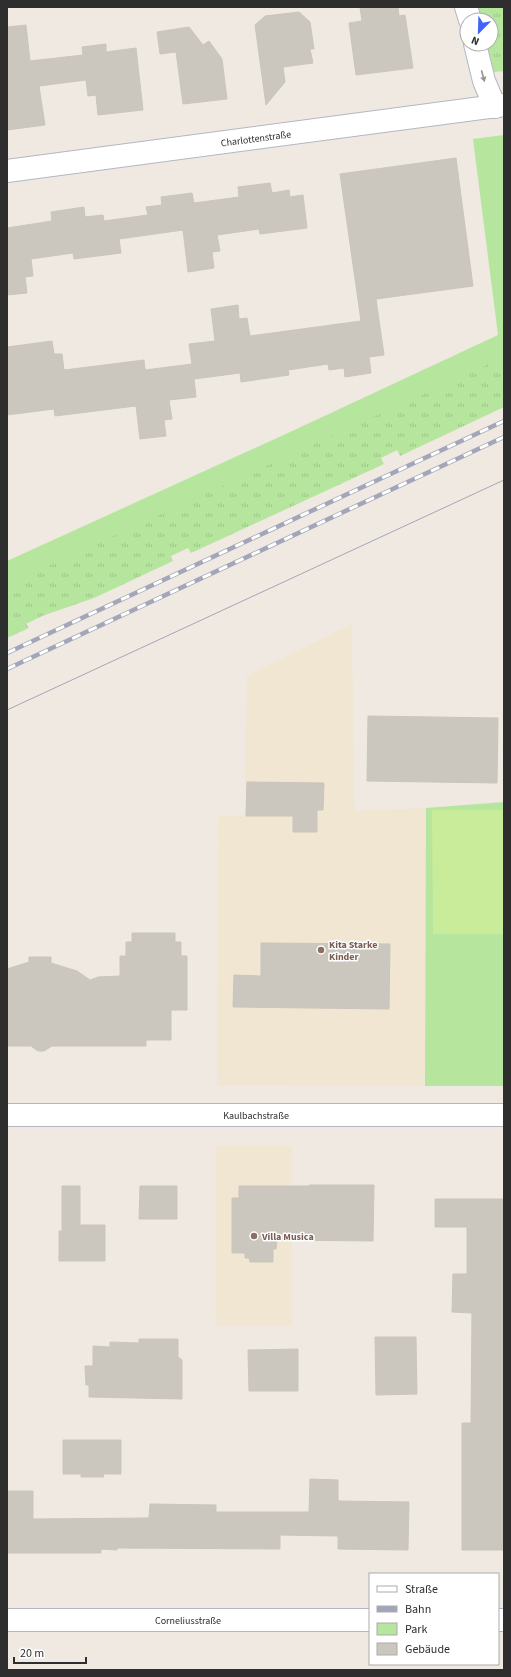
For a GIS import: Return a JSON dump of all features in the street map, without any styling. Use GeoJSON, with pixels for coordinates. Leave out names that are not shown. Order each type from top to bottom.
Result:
{"type":"FeatureCollection","features":[{"type":"Feature","properties":{"kind":"street"},"geometry":{"type":"LineString","coordinates":[[477,52],[484,81],[500,106]]}},
{"type":"Feature","properties":{"kind":"street","name":"Charlottenstraße"},"geometry":{"type":"LineString","coordinates":[[7,171],[500,106]]}},
{"type":"Feature","properties":{"kind":"street","name":"Kaulbachstraße"},"geometry":{"type":"LineString","coordinates":[[7,1115],[504,1115]]}},
{"type":"Feature","properties":{"kind":"street","name":"Corneliusstraße"},"geometry":{"type":"LineString","coordinates":[[7,1620],[369,1620]]}},
{"type":"Feature","properties":{"kind":"shaded area","name":"Kita Starke Kinder"},"geometry":{"type":"Polygon","coordinates":[[[352,624],[354,811],[426,808],[425,1086],[217,1085],[218,816],[245,816],[247,676],[352,624]]]}},
{"type":"Feature","properties":{"kind":"shaded area","name":"Villa Musica"},"geometry":{"type":"Polygon","coordinates":[[[216,1146],[292,1146],[292,1326],[216,1326],[216,1146]]]}},
{"type":"Feature","properties":{"kind":"green space"},"geometry":{"type":"Polygon","coordinates":[[[477,7],[504,7],[504,71],[494,72],[489,52],[499,52],[499,12],[479,12],[477,7]]]}},
{"type":"Feature","properties":{"kind":"green space"},"geometry":{"type":"Polygon","coordinates":[[[504,135],[504,357],[7,585],[7,561],[288,433],[498,335],[473,139],[504,135]]]}},
{"type":"Feature","properties":{"kind":"green space"},"geometry":{"type":"Polygon","coordinates":[[[504,354],[504,407],[400,456],[397,450],[381,458],[384,464],[191,553],[188,548],[171,556],[173,561],[94,598],[42,616],[26,624],[29,628],[7,638],[7,578],[504,354]]]}},
{"type":"Feature","properties":{"kind":"green space"},"geometry":{"type":"Polygon","coordinates":[[[504,802],[504,1086],[425,1086],[426,808],[504,802]]]}},
{"type":"Feature","properties":{"kind":"green space"},"geometry":{"type":"Polygon","coordinates":[[[432,810],[504,810],[504,934],[433,934],[432,810]]]}},
{"type":"Feature","properties":{"kind":"building"},"geometry":{"type":"Polygon","coordinates":[[[360,7],[398,7],[399,16],[405,15],[413,68],[356,75],[349,23],[362,21],[360,7]]]}},
{"type":"Feature","properties":{"kind":"building"},"geometry":{"type":"Polygon","coordinates":[[[299,12],[310,22],[314,49],[310,49],[313,63],[283,67],[285,82],[266,105],[255,25],[265,16],[299,12]]]}},
{"type":"Feature","properties":{"kind":"building"},"geometry":{"type":"Polygon","coordinates":[[[26,25],[30,61],[83,55],[82,47],[106,44],[106,52],[136,48],[143,110],[98,115],[96,95],[88,96],[86,80],[39,86],[45,125],[7,130],[7,27],[26,25]]]}},
{"type":"Feature","properties":{"kind":"building"},"geometry":{"type":"Polygon","coordinates":[[[189,27],[203,45],[209,41],[222,59],[227,99],[183,104],[176,52],[160,54],[157,32],[189,27]]]}},
{"type":"Feature","properties":{"kind":"building"},"geometry":{"type":"Polygon","coordinates":[[[456,158],[473,286],[376,299],[384,355],[369,357],[371,373],[345,377],[344,368],[329,370],[328,364],[288,370],[289,375],[241,382],[240,373],[194,379],[196,397],[169,400],[172,419],[164,420],[166,436],[140,439],[136,406],[55,416],[54,409],[7,415],[7,347],[52,341],[54,354],[62,354],[64,370],[144,360],[145,370],[192,364],[189,344],[215,341],[211,309],[238,305],[239,319],[247,318],[250,336],[361,321],[340,174],[456,158]]]}},
{"type":"Feature","properties":{"kind":"building"},"geometry":{"type":"Polygon","coordinates":[[[270,183],[272,193],[289,190],[290,197],[303,195],[307,228],[260,234],[259,229],[217,235],[220,251],[212,252],[214,268],[188,272],[183,230],[119,239],[121,253],[74,259],[73,253],[31,259],[33,276],[25,277],[27,293],[7,295],[7,228],[52,221],[51,212],[84,207],[85,217],[103,215],[104,221],[148,215],[146,207],[162,205],[161,197],[192,193],[194,203],[239,197],[238,187],[270,183]]]}},
{"type":"Feature","properties":{"kind":"building"},"geometry":{"type":"Polygon","coordinates":[[[368,716],[498,718],[497,783],[367,781],[368,716]]]}},
{"type":"Feature","properties":{"kind":"building"},"geometry":{"type":"Polygon","coordinates":[[[247,782],[324,783],[323,810],[317,810],[317,832],[293,832],[293,816],[246,816],[247,782]]]}},
{"type":"Feature","properties":{"kind":"building"},"geometry":{"type":"Polygon","coordinates":[[[132,933],[175,933],[175,942],[181,942],[181,956],[187,956],[187,1010],[171,1010],[171,1040],[146,1040],[146,1046],[52,1046],[44,1051],[38,1051],[31,1046],[7,1046],[7,969],[29,962],[29,957],[51,957],[51,963],[77,971],[90,980],[98,977],[120,976],[120,956],[126,956],[126,942],[132,942],[132,933]]]}},
{"type":"Feature","properties":{"kind":"building"},"geometry":{"type":"Polygon","coordinates":[[[261,943],[390,944],[389,1009],[233,1007],[234,975],[261,976],[261,943]]]}},
{"type":"Feature","properties":{"kind":"building"},"geometry":{"type":"Polygon","coordinates":[[[374,1185],[373,1241],[277,1240],[276,1249],[273,1249],[273,1262],[250,1262],[249,1258],[245,1258],[245,1253],[232,1253],[232,1198],[239,1198],[239,1186],[374,1185]]]}},
{"type":"Feature","properties":{"kind":"building"},"geometry":{"type":"Polygon","coordinates":[[[62,1186],[80,1186],[80,1225],[105,1225],[105,1261],[59,1261],[59,1231],[62,1231],[62,1186]]]}},
{"type":"Feature","properties":{"kind":"building"},"geometry":{"type":"Polygon","coordinates":[[[140,1186],[177,1186],[177,1219],[139,1219],[140,1186]]]}},
{"type":"Feature","properties":{"kind":"building"},"geometry":{"type":"Polygon","coordinates":[[[435,1199],[504,1199],[504,1550],[462,1550],[462,1423],[471,1423],[472,1313],[452,1312],[453,1274],[467,1274],[467,1227],[435,1227],[435,1199]]]}},
{"type":"Feature","properties":{"kind":"building"},"geometry":{"type":"Polygon","coordinates":[[[375,1337],[416,1337],[417,1394],[376,1395],[375,1337]]]}},
{"type":"Feature","properties":{"kind":"building"},"geometry":{"type":"Polygon","coordinates":[[[139,1339],[178,1339],[178,1357],[182,1360],[182,1399],[89,1397],[89,1385],[86,1385],[85,1366],[93,1366],[93,1346],[110,1347],[110,1342],[139,1343],[139,1339]]]}},
{"type":"Feature","properties":{"kind":"building"},"geometry":{"type":"Polygon","coordinates":[[[298,1349],[298,1391],[249,1391],[248,1350],[298,1349]]]}},
{"type":"Feature","properties":{"kind":"building"},"geometry":{"type":"Polygon","coordinates":[[[63,1440],[121,1440],[121,1474],[103,1474],[104,1477],[81,1477],[81,1474],[63,1474],[63,1440]]]}},
{"type":"Feature","properties":{"kind":"building"},"geometry":{"type":"Polygon","coordinates":[[[310,1479],[338,1480],[338,1501],[409,1502],[408,1550],[338,1549],[338,1536],[280,1535],[280,1549],[117,1548],[117,1550],[101,1549],[101,1553],[7,1553],[7,1491],[33,1491],[33,1519],[149,1518],[150,1504],[216,1505],[216,1512],[309,1512],[310,1479]]]}},
{"type":"Feature","properties":{"kind":"tram line"},"geometry":{"type":"LineString","coordinates":[[7,710],[504,480]]}},
{"type":"Feature","properties":{"kind":"railway"},"geometry":{"type":"LineString","coordinates":[[7,653],[504,421]]}},
{"type":"Feature","properties":{"kind":"railway"},"geometry":{"type":"LineString","coordinates":[[7,669],[504,437]]}},
{"type":"Feature","properties":{"kind":"place","name":"Kita Starke Kinder"},"geometry":{"type":"Point","coordinates":[321,950]}},
{"type":"Feature","properties":{"kind":"place","name":"Villa Musica"},"geometry":{"type":"Point","coordinates":[254,1236]}}]}
